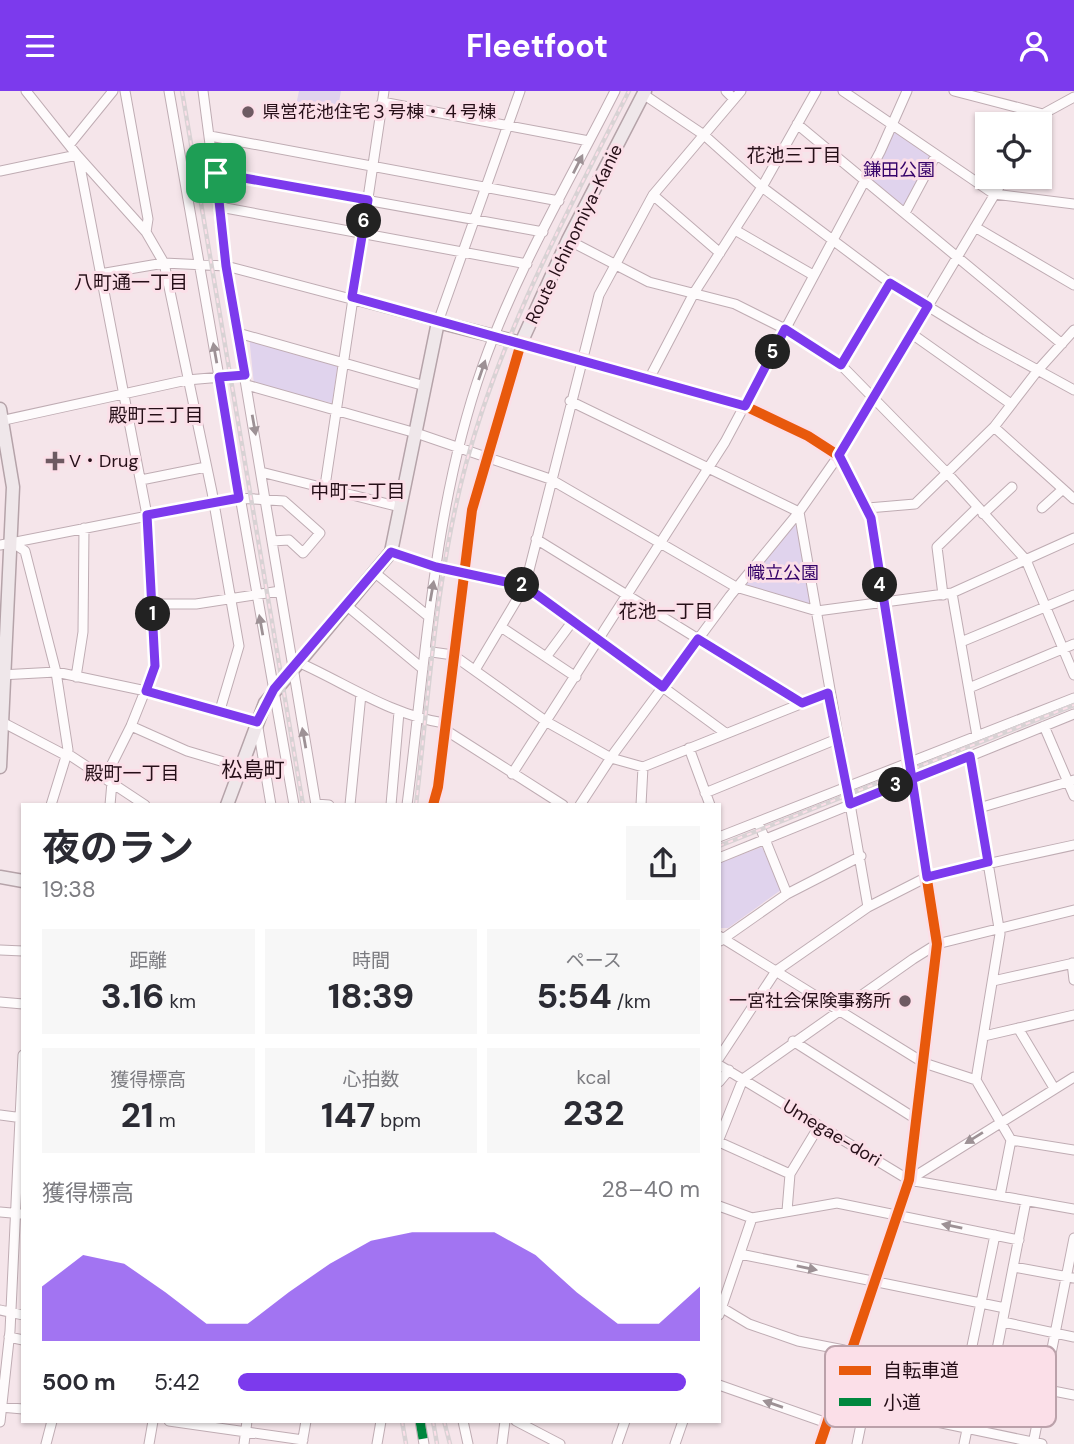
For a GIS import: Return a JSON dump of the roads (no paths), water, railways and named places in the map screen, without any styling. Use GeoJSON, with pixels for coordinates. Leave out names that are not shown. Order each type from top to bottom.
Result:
{"type":"FeatureCollection","features":[{"type":"Feature","properties":{"kind":"main road","name":"Route Ichinomiya-Kanie"},"geometry":{"type":"LineString","coordinates":[[438,322],[521,343],[568,240],[644,92]]}},
{"type":"Feature","properties":{"kind":"main road"},"geometry":{"type":"LineString","coordinates":[[229,803],[257,722],[272,693],[391,552],[438,322]]}},
{"type":"Feature","properties":{"kind":"main road"},"geometry":{"type":"LineString","coordinates":[[0,767],[6,544],[13,487],[1,417]]}},
{"type":"Feature","properties":{"kind":"main road"},"geometry":{"type":"LineString","coordinates":[[0,877],[21,881]]}},
{"type":"Feature","properties":{"kind":"street"},"geometry":{"type":"LineString","coordinates":[[26,91],[77,155],[146,232],[164,263],[214,502],[239,646],[220,710]]}},
{"type":"Feature","properties":{"kind":"street"},"geometry":{"type":"LineString","coordinates":[[70,144],[113,91]]}},
{"type":"Feature","properties":{"kind":"street"},"geometry":{"type":"LineString","coordinates":[[125,91],[148,219],[146,232]]}},
{"type":"Feature","properties":{"kind":"street"},"geometry":{"type":"LineString","coordinates":[[169,91],[272,693],[294,803]]}},
{"type":"Feature","properties":{"kind":"street"},"geometry":{"type":"LineString","coordinates":[[203,91],[216,173],[226,266],[316,803]]}},
{"type":"Feature","properties":{"kind":"street"},"geometry":{"type":"LineString","coordinates":[[325,486],[384,91]]}},
{"type":"Feature","properties":{"kind":"street"},"geometry":{"type":"LineString","coordinates":[[100,274],[164,263],[226,266],[352,297],[438,322],[520,91]]}},
{"type":"Feature","properties":{"kind":"street"},"geometry":{"type":"LineString","coordinates":[[407,803],[436,567],[473,396],[495,336],[527,264],[615,91]]}},
{"type":"Feature","properties":{"kind":"street"},"geometry":{"type":"LineString","coordinates":[[726,91],[734,99]]}},
{"type":"Feature","properties":{"kind":"street"},"geometry":{"type":"LineString","coordinates":[[475,670],[525,586],[599,295],[653,195],[741,91]]}},
{"type":"Feature","properties":{"kind":"street"},"geometry":{"type":"LineString","coordinates":[[649,379],[694,293],[762,187],[816,91]]}},
{"type":"Feature","properties":{"kind":"street"},"geometry":{"type":"LineString","coordinates":[[843,91],[994,194],[1074,204]]}},
{"type":"Feature","properties":{"kind":"street"},"geometry":{"type":"LineString","coordinates":[[512,774],[710,467],[865,181],[894,125],[907,91]]}},
{"type":"Feature","properties":{"kind":"street"},"geometry":{"type":"LineString","coordinates":[[954,91],[1035,112]]}},
{"type":"Feature","properties":{"kind":"street"},"geometry":{"type":"LineString","coordinates":[[644,92],[704,135],[762,187],[890,283],[981,339],[1074,390]]}},
{"type":"Feature","properties":{"kind":"street"},"geometry":{"type":"LineString","coordinates":[[1047,112],[1074,97]]}},
{"type":"Feature","properties":{"kind":"street"},"geometry":{"type":"LineString","coordinates":[[382,102],[589,141]]}},
{"type":"Feature","properties":{"kind":"street"},"geometry":{"type":"LineString","coordinates":[[797,124],[1062,344]]}},
{"type":"Feature","properties":{"kind":"street"},"geometry":{"type":"LineString","coordinates":[[210,136],[373,168],[486,185],[559,201]]}},
{"type":"Feature","properties":{"kind":"street"},"geometry":{"type":"LineString","coordinates":[[0,170],[77,155]]}},
{"type":"Feature","properties":{"kind":"street"},"geometry":{"type":"LineString","coordinates":[[77,155],[147,515],[152,604],[155,666],[108,780],[110,803]]}},
{"type":"Feature","properties":{"kind":"street"},"geometry":{"type":"LineString","coordinates":[[905,212],[936,155]]}},
{"type":"Feature","properties":{"kind":"street"},"geometry":{"type":"LineString","coordinates":[[216,173],[542,232]]}},
{"type":"Feature","properties":{"kind":"street"},"geometry":{"type":"LineString","coordinates":[[581,803],[736,587],[799,512],[839,455],[997,189]]}},
{"type":"Feature","properties":{"kind":"street"},"geometry":{"type":"LineString","coordinates":[[653,195],[720,253]]}},
{"type":"Feature","properties":{"kind":"street"},"geometry":{"type":"LineString","coordinates":[[220,207],[527,264]]}},
{"type":"Feature","properties":{"kind":"street"},"geometry":{"type":"LineString","coordinates":[[975,227],[1074,285]]}},
{"type":"Feature","properties":{"kind":"street"},"geometry":{"type":"LineString","coordinates":[[735,230],[813,275]]}},
{"type":"Feature","properties":{"kind":"street"},"geometry":{"type":"LineString","coordinates":[[568,240],[613,266],[649,282],[735,304],[785,329],[841,365],[947,473],[1026,560],[1074,675]]}},
{"type":"Feature","properties":{"kind":"street"},"geometry":{"type":"LineString","coordinates":[[841,365],[890,283]]}},
{"type":"Feature","properties":{"kind":"street"},"geometry":{"type":"LineString","coordinates":[[868,508],[915,504],[994,427],[1038,370],[1074,330]]}},
{"type":"Feature","properties":{"kind":"street"},"geometry":{"type":"LineString","coordinates":[[238,333],[425,386]]}},
{"type":"Feature","properties":{"kind":"street"},"geometry":{"type":"LineString","coordinates":[[912,334],[1011,404]]}},
{"type":"Feature","properties":{"kind":"street"},"geometry":{"type":"LineString","coordinates":[[434,803],[438,787],[472,510],[521,343],[580,362],[745,406],[839,455],[868,508],[937,944],[909,1179],[852,1346]]}},
{"type":"Feature","properties":{"kind":"street"},"geometry":{"type":"LineString","coordinates":[[1,417],[124,396],[187,380],[245,375]]}},
{"type":"Feature","properties":{"kind":"street"},"geometry":{"type":"LineString","coordinates":[[247,385],[416,433],[551,479],[661,546],[736,587],[817,611],[947,594],[1074,538]]}},
{"type":"Feature","properties":{"kind":"street"},"geometry":{"type":"LineString","coordinates":[[570,401],[799,512]]}},
{"type":"Feature","properties":{"kind":"street"},"geometry":{"type":"LineString","coordinates":[[994,427],[1074,499]]}},
{"type":"Feature","properties":{"kind":"street"},"geometry":{"type":"LineString","coordinates":[[141,480],[206,467]]}},
{"type":"Feature","properties":{"kind":"street"},"geometry":{"type":"LineString","coordinates":[[261,472],[400,507]]}},
{"type":"Feature","properties":{"kind":"street"},"geometry":{"type":"LineString","coordinates":[[977,736],[961,642],[937,547],[1012,487]]}},
{"type":"Feature","properties":{"kind":"street"},"geometry":{"type":"LineString","coordinates":[[1042,508],[1063,489]]}},
{"type":"Feature","properties":{"kind":"street"},"geometry":{"type":"LineString","coordinates":[[6,544],[239,498],[284,501],[320,533],[303,553],[289,540],[272,541]]}},
{"type":"Feature","properties":{"kind":"street"},"geometry":{"type":"LineString","coordinates":[[799,512],[817,611],[828,693],[845,789],[861,856],[868,907]]}},
{"type":"Feature","properties":{"kind":"street"},"geometry":{"type":"LineString","coordinates":[[76,677],[83,632],[84,528]]}},
{"type":"Feature","properties":{"kind":"street"},"geometry":{"type":"LineString","coordinates":[[536,539],[802,703]]}},
{"type":"Feature","properties":{"kind":"street"},"geometry":{"type":"LineString","coordinates":[[6,544],[25,551],[56,672],[68,750],[52,803]]}},
{"type":"Feature","properties":{"kind":"street"},"geometry":{"type":"LineString","coordinates":[[391,552],[436,567],[525,586],[724,732]]}},
{"type":"Feature","properties":{"kind":"street"},"geometry":{"type":"LineString","coordinates":[[374,572],[428,617]]}},
{"type":"Feature","properties":{"kind":"street"},"geometry":{"type":"LineString","coordinates":[[152,604],[196,604],[280,591]]}},
{"type":"Feature","properties":{"kind":"street"},"geometry":{"type":"LineString","coordinates":[[961,642],[1074,595]]}},
{"type":"Feature","properties":{"kind":"street"},"geometry":{"type":"LineString","coordinates":[[346,605],[423,669]]}},
{"type":"Feature","properties":{"kind":"street"},"geometry":{"type":"LineString","coordinates":[[546,657],[572,622]]}},
{"type":"Feature","properties":{"kind":"street"},"geometry":{"type":"LineString","coordinates":[[501,627],[576,677]]}},
{"type":"Feature","properties":{"kind":"street"},"geometry":{"type":"LineString","coordinates":[[969,688],[1074,645]]}},
{"type":"Feature","properties":{"kind":"street"},"geometry":{"type":"LineString","coordinates":[[425,651],[453,655],[547,722],[611,758],[643,767],[724,732],[828,693]]}},
{"type":"Feature","properties":{"kind":"street"},"geometry":{"type":"LineString","coordinates":[[295,666],[417,719],[444,723]]}},
{"type":"Feature","properties":{"kind":"street"},"geometry":{"type":"LineString","coordinates":[[2,675],[56,672],[146,691],[257,722],[271,803]]}},
{"type":"Feature","properties":{"kind":"street"},"geometry":{"type":"LineString","coordinates":[[350,803],[362,694]]}},
{"type":"Feature","properties":{"kind":"street"},"geometry":{"type":"LineString","coordinates":[[721,835],[845,789],[1074,698]]}},
{"type":"Feature","properties":{"kind":"street"},"geometry":{"type":"LineString","coordinates":[[391,803],[399,712]]}},
{"type":"Feature","properties":{"kind":"street"},"geometry":{"type":"LineString","coordinates":[[721,857],[1074,715]]}},
{"type":"Feature","properties":{"kind":"street"},"geometry":{"type":"LineString","coordinates":[[2,722],[71,756],[142,803]]}},
{"type":"Feature","properties":{"kind":"street"},"geometry":{"type":"LineString","coordinates":[[444,723],[447,731],[560,803]]}},
{"type":"Feature","properties":{"kind":"street"},"geometry":{"type":"LineString","coordinates":[[131,726],[187,751],[241,767]]}},
{"type":"Feature","properties":{"kind":"street"},"geometry":{"type":"LineString","coordinates":[[1044,726],[1071,781],[1074,796]]}},
{"type":"Feature","properties":{"kind":"street"},"geometry":{"type":"LineString","coordinates":[[705,793],[837,739]]}},
{"type":"Feature","properties":{"kind":"street"},"geometry":{"type":"LineString","coordinates":[[689,748],[709,803]]}},
{"type":"Feature","properties":{"kind":"street"},"geometry":{"type":"LineString","coordinates":[[970,756],[1000,928],[976,1080],[1011,1140],[1000,1196]]}},
{"type":"Feature","properties":{"kind":"street"},"geometry":{"type":"LineString","coordinates":[[641,803],[643,767]]}},
{"type":"Feature","properties":{"kind":"street"},"geometry":{"type":"LineString","coordinates":[[979,808],[1071,781]]}},
{"type":"Feature","properties":{"kind":"street"},"geometry":{"type":"LineString","coordinates":[[758,822],[787,894]]}},
{"type":"Feature","properties":{"kind":"street"},"geometry":{"type":"LineString","coordinates":[[721,1056],[776,971],[868,907],[927,877],[1074,845]]}},
{"type":"Feature","properties":{"kind":"street"},"geometry":{"type":"LineString","coordinates":[[721,938],[787,894],[861,856]]}},
{"type":"Feature","properties":{"kind":"street"},"geometry":{"type":"LineString","coordinates":[[721,1135],[743,1079],[793,1041],[937,944],[1074,909]]}},
{"type":"Feature","properties":{"kind":"street"},"geometry":{"type":"LineString","coordinates":[[721,940],[924,1063],[976,1080]]}},
{"type":"Feature","properties":{"kind":"street"},"geometry":{"type":"LineString","coordinates":[[0,950],[21,951]]}},
{"type":"Feature","properties":{"kind":"street"},"geometry":{"type":"LineString","coordinates":[[993,981],[1073,963],[1074,980]]}},
{"type":"Feature","properties":{"kind":"street"},"geometry":{"type":"LineString","coordinates":[[0,1002],[21,1004]]}},
{"type":"Feature","properties":{"kind":"street"},"geometry":{"type":"LineString","coordinates":[[984,1036],[1074,1015]]}},
{"type":"Feature","properties":{"kind":"street"},"geometry":{"type":"LineString","coordinates":[[1018,1028],[1054,1088]]}},
{"type":"Feature","properties":{"kind":"street"},"geometry":{"type":"LineString","coordinates":[[793,1041],[916,1119]]}},
{"type":"Feature","properties":{"kind":"street","name":"Umegae-dori"},"geometry":{"type":"LineString","coordinates":[[721,1066],[909,1179],[1074,1209]]}},
{"type":"Feature","properties":{"kind":"street"},"geometry":{"type":"LineString","coordinates":[[721,1080],[729,1070]]}},
{"type":"Feature","properties":{"kind":"street"},"geometry":{"type":"LineString","coordinates":[[909,1179],[1074,1077]]}},
{"type":"Feature","properties":{"kind":"street"},"geometry":{"type":"LineString","coordinates":[[0,1115],[21,1118],[19,1214],[0,1422]]}},
{"type":"Feature","properties":{"kind":"street"},"geometry":{"type":"LineString","coordinates":[[787,1211],[790,1174],[819,1126]]}},
{"type":"Feature","properties":{"kind":"street"},"geometry":{"type":"LineString","coordinates":[[1011,1140],[1074,1150]]}},
{"type":"Feature","properties":{"kind":"street"},"geometry":{"type":"LineString","coordinates":[[721,1141],[790,1174]]}},
{"type":"Feature","properties":{"kind":"street"},"geometry":{"type":"LineString","coordinates":[[998,1346],[1026,1201]]}},
{"type":"Feature","properties":{"kind":"street"},"geometry":{"type":"LineString","coordinates":[[721,1207],[752,1218],[837,1203],[1019,1240]]}},
{"type":"Feature","properties":{"kind":"street"},"geometry":{"type":"LineString","coordinates":[[0,1212],[19,1214]]}},
{"type":"Feature","properties":{"kind":"street"},"geometry":{"type":"LineString","coordinates":[[721,1307],[752,1218]]}},
{"type":"Feature","properties":{"kind":"street"},"geometry":{"type":"LineString","coordinates":[[972,1346],[995,1235]]}},
{"type":"Feature","properties":{"kind":"street"},"geometry":{"type":"LineString","coordinates":[[1052,1346],[1070,1277],[1074,1238]]}},
{"type":"Feature","properties":{"kind":"street"},"geometry":{"type":"LineString","coordinates":[[740,1254],[1005,1308]]}},
{"type":"Feature","properties":{"kind":"street"},"geometry":{"type":"LineString","coordinates":[[1014,1267],[1070,1277]]}},
{"type":"Feature","properties":{"kind":"street"},"geometry":{"type":"LineString","coordinates":[[0,1310],[21,1314]]}},
{"type":"Feature","properties":{"kind":"street"},"geometry":{"type":"LineString","coordinates":[[721,1310],[770,1332],[826,1346]]}},
{"type":"Feature","properties":{"kind":"street"},"geometry":{"type":"LineString","coordinates":[[1003,1322],[1074,1337]]}},
{"type":"Feature","properties":{"kind":"street"},"geometry":{"type":"LineString","coordinates":[[9,1337],[21,1340]]}},
{"type":"Feature","properties":{"kind":"street"},"geometry":{"type":"LineString","coordinates":[[721,1386],[825,1422]]}},
{"type":"Feature","properties":{"kind":"street"},"geometry":{"type":"LineString","coordinates":[[1056,1392],[1074,1395]]}},
{"type":"Feature","properties":{"kind":"street"},"geometry":{"type":"LineString","coordinates":[[2,1407],[21,1409]]}},
{"type":"Feature","properties":{"kind":"street"},"geometry":{"type":"LineString","coordinates":[[46,1444],[51,1423]]}},
{"type":"Feature","properties":{"kind":"street"},"geometry":{"type":"LineString","coordinates":[[149,1444],[153,1423]]}},
{"type":"Feature","properties":{"kind":"street"},"geometry":{"type":"LineString","coordinates":[[196,1423],[302,1442],[306,1423]]}},
{"type":"Feature","properties":{"kind":"street"},"geometry":{"type":"LineString","coordinates":[[244,1444],[247,1423]]}},
{"type":"Feature","properties":{"kind":"street"},"geometry":{"type":"LineString","coordinates":[[377,1444],[381,1423]]}},
{"type":"Feature","properties":{"kind":"street"},"geometry":{"type":"LineString","coordinates":[[420,1423],[424,1444]]}},
{"type":"Feature","properties":{"kind":"street"},"geometry":{"type":"LineString","coordinates":[[463,1423],[468,1444]]}},
{"type":"Feature","properties":{"kind":"street"},"geometry":{"type":"LineString","coordinates":[[502,1444],[505,1423]]}},
{"type":"Feature","properties":{"kind":"street"},"geometry":{"type":"LineString","coordinates":[[520,1423],[560,1444]]}},
{"type":"Feature","properties":{"kind":"street"},"geometry":{"type":"LineString","coordinates":[[624,1423],[618,1442],[631,1444]]}},
{"type":"Feature","properties":{"kind":"street"},"geometry":{"type":"LineString","coordinates":[[675,1444],[682,1423]]}},
{"type":"Feature","properties":{"kind":"street"},"geometry":{"type":"LineString","coordinates":[[820,1444],[826,1427]]}},
{"type":"Feature","properties":{"kind":"street"},"geometry":{"type":"LineString","coordinates":[[962,1427],[1036,1443]]}},
{"type":"Feature","properties":{"kind":"street"},"geometry":{"type":"LineString","coordinates":[[964,1444],[967,1428]]}},
{"type":"Feature","properties":{"kind":"railway"},"geometry":{"type":"LineString","coordinates":[[182,91],[303,803]]}},
{"type":"Feature","properties":{"kind":"railway"},"geometry":{"type":"LineString","coordinates":[[416,803],[440,591],[466,464],[481,415],[517,320],[629,91]]}},
{"type":"Feature","properties":{"kind":"railway"},"geometry":{"type":"LineString","coordinates":[[721,845],[1074,705]]}},
{"type":"Feature","properties":{"kind":"railway"},"geometry":{"type":"LineString","coordinates":[[402,1423],[406,1444]]}},
{"type":"Feature","properties":{"kind":"railway"},"geometry":{"type":"LineString","coordinates":[[433,1423],[437,1444]]}},
{"type":"Feature","properties":{"kind":"railway"},"geometry":{"type":"LineString","coordinates":[[445,1423],[450,1444]]}},
{"type":"Feature","properties":{"kind":"place","name":"県営花池住宅３号棟・４号棟"},"geometry":{"type":"Point","coordinates":[248,112]}},
{"type":"Feature","properties":{"kind":"place","name":"V・Drug"},"geometry":{"type":"Point","coordinates":[55,461]}},
{"type":"Feature","properties":{"kind":"place","name":"一宮社会保険事務所"},"geometry":{"type":"Point","coordinates":[905,1001]}},
{"type":"Feature","properties":{"kind":"district","name":"花池三丁目"},"geometry":{"type":"Point","coordinates":[794,155]}},
{"type":"Feature","properties":{"kind":"district","name":"八町通一丁目"},"geometry":{"type":"Point","coordinates":[131,282]}},
{"type":"Feature","properties":{"kind":"district","name":"殿町三丁目"},"geometry":{"type":"Point","coordinates":[156,415]}},
{"type":"Feature","properties":{"kind":"district","name":"中町二丁目"},"geometry":{"type":"Point","coordinates":[358,491]}},
{"type":"Feature","properties":{"kind":"district","name":"花池一丁目"},"geometry":{"type":"Point","coordinates":[666,611]}},
{"type":"Feature","properties":{"kind":"district","name":"松島町"},"geometry":{"type":"Point","coordinates":[253,770]}},
{"type":"Feature","properties":{"kind":"district","name":"殿町一丁目"},"geometry":{"type":"Point","coordinates":[132,773]}},
{"type":"Feature","properties":{"kind":"park label","name":"鎌田公園"},"geometry":{"type":"Point","coordinates":[899,170]}},
{"type":"Feature","properties":{"kind":"park label","name":"幟立公園"},"geometry":{"type":"Point","coordinates":[783,573]}}]}
